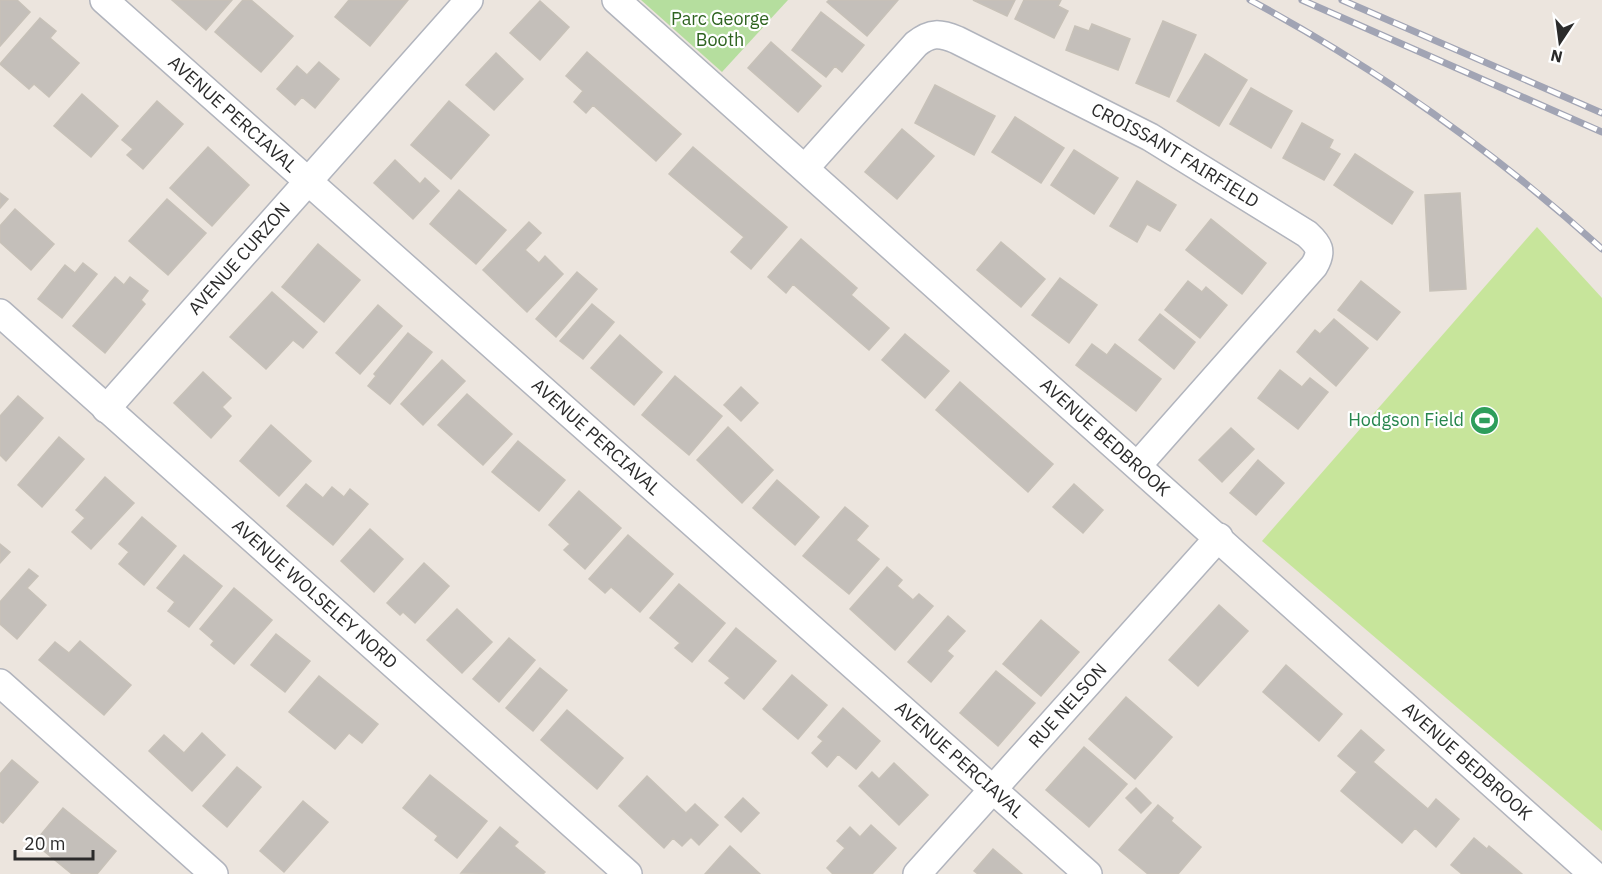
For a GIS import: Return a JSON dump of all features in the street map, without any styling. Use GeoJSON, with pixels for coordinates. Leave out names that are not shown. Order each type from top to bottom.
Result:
{"type":"FeatureCollection","features":[{"type":"Feature","properties":{"kind":"street","name":"AVENUE PERCIAVAL"},"geometry":{"type":"LineString","coordinates":[[104,0],[1088,874]]}},
{"type":"Feature","properties":{"kind":"street","name":"AVENUE CURZON"},"geometry":{"type":"LineString","coordinates":[[106,409],[469,0]]}},
{"type":"Feature","properties":{"kind":"street","name":"AVENUE BEDBROOK"},"geometry":{"type":"LineString","coordinates":[[616,0],[1219,537],[1320,628],[1332,642],[1593,874]]}},
{"type":"Feature","properties":{"kind":"street","name":"CROISSANT FAIRFIELD"},"geometry":{"type":"LineString","coordinates":[[806,168],[916,44],[924,38],[938,34],[957,40],[1150,137],[1308,234],[1319,246],[1320,252],[1314,266],[1138,465]]}},
{"type":"Feature","properties":{"kind":"street","name":"AVENUE WOLSELEY NORD"},"geometry":{"type":"LineString","coordinates":[[5,328],[106,409],[628,874]]}},
{"type":"Feature","properties":{"kind":"street","name":"RUE NELSON"},"geometry":{"type":"LineString","coordinates":[[917,874],[1219,537]]}},
{"type":"Feature","properties":{"kind":"street"},"geometry":{"type":"LineString","coordinates":[[0,683],[214,874]]}},
{"type":"Feature","properties":{"kind":"green space","name":"Parc George Booth"},"geometry":{"type":"Polygon","coordinates":[[[641,0],[788,0],[722,72],[641,0]]]}},
{"type":"Feature","properties":{"kind":"green space","name":"Hodgson Field"},"geometry":{"type":"Polygon","coordinates":[[[1537,227],[1602,298],[1602,831],[1262,541],[1537,227]]]}},
{"type":"Feature","properties":{"kind":"building"},"geometry":{"type":"Polygon","coordinates":[[[0,0],[17,0],[30,12],[0,46],[0,0]]]}},
{"type":"Feature","properties":{"kind":"building"},"geometry":{"type":"Polygon","coordinates":[[[172,0],[232,0],[206,30],[172,0]]]}},
{"type":"Feature","properties":{"kind":"building"},"geometry":{"type":"Polygon","coordinates":[[[243,0],[251,0],[293,36],[261,72],[215,32],[243,0]]]}},
{"type":"Feature","properties":{"kind":"building"},"geometry":{"type":"Polygon","coordinates":[[[349,0],[408,0],[370,46],[335,17],[349,0]]]}},
{"type":"Feature","properties":{"kind":"building"},"geometry":{"type":"Polygon","coordinates":[[[829,0],[898,0],[867,36],[827,2],[829,0]]]}},
{"type":"Feature","properties":{"kind":"building"},"geometry":{"type":"Polygon","coordinates":[[[973,0],[1015,0],[1007,16],[973,0]]]}},
{"type":"Feature","properties":{"kind":"building"},"geometry":{"type":"Polygon","coordinates":[[[1024,0],[1061,0],[1058,6],[1068,11],[1054,38],[1015,19],[1024,0]]]}},
{"type":"Feature","properties":{"kind":"building"},"geometry":{"type":"Polygon","coordinates":[[[540,1],[569,27],[540,60],[510,33],[540,1]]]}},
{"type":"Feature","properties":{"kind":"building"},"geometry":{"type":"Polygon","coordinates":[[[821,12],[864,45],[842,72],[835,66],[826,77],[792,50],[821,12]]]}},
{"type":"Feature","properties":{"kind":"building"},"geometry":{"type":"Polygon","coordinates":[[[40,18],[56,31],[50,38],[79,63],[49,97],[34,84],[29,89],[0,64],[40,18]]]}},
{"type":"Feature","properties":{"kind":"building"},"geometry":{"type":"Polygon","coordinates":[[[1163,21],[1196,35],[1169,97],[1136,83],[1163,21]]]}},
{"type":"Feature","properties":{"kind":"building"},"geometry":{"type":"Polygon","coordinates":[[[1092,24],[1130,39],[1118,70],[1066,50],[1075,26],[1089,31],[1092,24]]]}},
{"type":"Feature","properties":{"kind":"building"},"geometry":{"type":"Polygon","coordinates":[[[771,42],[821,86],[798,112],[748,68],[771,42]]]}},
{"type":"Feature","properties":{"kind":"building"},"geometry":{"type":"Polygon","coordinates":[[[587,52],[681,134],[656,161],[593,105],[586,113],[574,102],[583,91],[566,76],[587,52]]]}},
{"type":"Feature","properties":{"kind":"building"},"geometry":{"type":"Polygon","coordinates":[[[496,53],[523,79],[494,110],[466,85],[496,53]]]}},
{"type":"Feature","properties":{"kind":"building"},"geometry":{"type":"Polygon","coordinates":[[[1205,54],[1247,80],[1219,126],[1177,101],[1205,54]]]}},
{"type":"Feature","properties":{"kind":"building"},"geometry":{"type":"Polygon","coordinates":[[[319,62],[339,79],[315,108],[302,97],[295,105],[277,89],[297,66],[307,75],[319,62]]]}},
{"type":"Feature","properties":{"kind":"building"},"geometry":{"type":"Polygon","coordinates":[[[935,85],[995,116],[974,155],[915,123],[935,85]]]}},
{"type":"Feature","properties":{"kind":"building"},"geometry":{"type":"Polygon","coordinates":[[[1251,88],[1292,111],[1271,148],[1230,124],[1251,88]]]}},
{"type":"Feature","properties":{"kind":"building"},"geometry":{"type":"Polygon","coordinates":[[[82,94],[118,126],[91,157],[54,126],[82,94]]]}},
{"type":"Feature","properties":{"kind":"building"},"geometry":{"type":"Polygon","coordinates":[[[157,101],[183,124],[143,169],[127,155],[133,149],[122,140],[157,101]]]}},
{"type":"Feature","properties":{"kind":"building"},"geometry":{"type":"Polygon","coordinates":[[[449,101],[489,135],[451,179],[411,145],[449,101]]]}},
{"type":"Feature","properties":{"kind":"building"},"geometry":{"type":"Polygon","coordinates":[[[1015,117],[1064,148],[1041,183],[992,152],[1015,117]]]}},
{"type":"Feature","properties":{"kind":"building"},"geometry":{"type":"Polygon","coordinates":[[[1302,123],[1333,140],[1329,148],[1340,154],[1324,180],[1283,158],[1302,123]]]}},
{"type":"Feature","properties":{"kind":"building"},"geometry":{"type":"Polygon","coordinates":[[[902,129],[934,156],[897,199],[865,172],[902,129]]]}},
{"type":"Feature","properties":{"kind":"building"},"geometry":{"type":"Polygon","coordinates":[[[208,147],[249,185],[212,226],[170,188],[208,147]]]}},
{"type":"Feature","properties":{"kind":"building"},"geometry":{"type":"Polygon","coordinates":[[[693,147],[787,227],[751,269],[731,252],[744,237],[669,174],[693,147]]]}},
{"type":"Feature","properties":{"kind":"building"},"geometry":{"type":"Polygon","coordinates":[[[1074,150],[1118,178],[1094,214],[1051,185],[1074,150]]]}},
{"type":"Feature","properties":{"kind":"building"},"geometry":{"type":"Polygon","coordinates":[[[1355,154],[1413,192],[1392,224],[1334,185],[1355,154]]]}},
{"type":"Feature","properties":{"kind":"building"},"geometry":{"type":"Polygon","coordinates":[[[395,160],[420,184],[425,178],[439,191],[413,219],[374,183],[395,160]]]}},
{"type":"Feature","properties":{"kind":"building"},"geometry":{"type":"Polygon","coordinates":[[[1137,181],[1176,205],[1160,231],[1147,224],[1137,242],[1110,226],[1137,181]]]}},
{"type":"Feature","properties":{"kind":"building"},"geometry":{"type":"Polygon","coordinates":[[[459,190],[506,230],[476,264],[430,224],[459,190]]]}},
{"type":"Feature","properties":{"kind":"building"},"geometry":{"type":"Polygon","coordinates":[[[0,193],[8,199],[0,208],[0,193]]]}},
{"type":"Feature","properties":{"kind":"building"},"geometry":{"type":"Polygon","coordinates":[[[1460,193],[1466,289],[1430,291],[1425,195],[1460,193]]]}},
{"type":"Feature","properties":{"kind":"building"},"geometry":{"type":"Polygon","coordinates":[[[167,199],[206,233],[168,275],[129,241],[167,199]]]}},
{"type":"Feature","properties":{"kind":"building"},"geometry":{"type":"Polygon","coordinates":[[[15,209],[54,244],[31,270],[0,242],[0,226],[15,209]]]}},
{"type":"Feature","properties":{"kind":"building"},"geometry":{"type":"Polygon","coordinates":[[[1211,219],[1266,263],[1242,294],[1186,250],[1211,219]]]}},
{"type":"Feature","properties":{"kind":"building"},"geometry":{"type":"Polygon","coordinates":[[[529,222],[541,233],[525,250],[539,263],[545,256],[563,274],[527,312],[483,270],[529,222]]]}},
{"type":"Feature","properties":{"kind":"building"},"geometry":{"type":"Polygon","coordinates":[[[801,239],[857,288],[851,295],[889,328],[869,350],[793,284],[786,293],[768,277],[801,239]]]}},
{"type":"Feature","properties":{"kind":"building"},"geometry":{"type":"Polygon","coordinates":[[[1001,242],[1045,279],[1021,307],[977,270],[1001,242]]]}},
{"type":"Feature","properties":{"kind":"building"},"geometry":{"type":"Polygon","coordinates":[[[318,244],[360,280],[324,322],[282,287],[318,244]]]}},
{"type":"Feature","properties":{"kind":"building"},"geometry":{"type":"Polygon","coordinates":[[[83,263],[97,274],[62,318],[38,299],[65,265],[75,273],[83,263]]]}},
{"type":"Feature","properties":{"kind":"building"},"geometry":{"type":"Polygon","coordinates":[[[577,272],[597,289],[556,337],[536,319],[577,272]]]}},
{"type":"Feature","properties":{"kind":"building"},"geometry":{"type":"Polygon","coordinates":[[[115,277],[124,285],[130,277],[148,291],[141,300],[145,304],[105,353],[73,326],[115,277]]]}},
{"type":"Feature","properties":{"kind":"building"},"geometry":{"type":"Polygon","coordinates":[[[1060,278],[1097,305],[1069,343],[1032,315],[1060,278]]]}},
{"type":"Feature","properties":{"kind":"building"},"geometry":{"type":"Polygon","coordinates":[[[1188,281],[1202,292],[1206,287],[1227,305],[1200,338],[1165,310],[1188,281]]]}},
{"type":"Feature","properties":{"kind":"building"},"geometry":{"type":"Polygon","coordinates":[[[1361,281],[1400,312],[1377,340],[1338,310],[1361,281]]]}},
{"type":"Feature","properties":{"kind":"building"},"geometry":{"type":"Polygon","coordinates":[[[272,292],[317,332],[303,348],[293,340],[266,369],[230,337],[272,292]]]}},
{"type":"Feature","properties":{"kind":"building"},"geometry":{"type":"Polygon","coordinates":[[[592,304],[614,322],[583,359],[560,341],[592,304]]]}},
{"type":"Feature","properties":{"kind":"building"},"geometry":{"type":"Polygon","coordinates":[[[378,305],[402,326],[360,374],[336,353],[378,305]]]}},
{"type":"Feature","properties":{"kind":"building"},"geometry":{"type":"Polygon","coordinates":[[[1160,314],[1195,342],[1174,369],[1139,340],[1160,314]]]}},
{"type":"Feature","properties":{"kind":"building"},"geometry":{"type":"Polygon","coordinates":[[[1334,319],[1368,348],[1336,386],[1297,352],[1315,330],[1320,334],[1334,319]]]}},
{"type":"Feature","properties":{"kind":"building"},"geometry":{"type":"Polygon","coordinates":[[[408,333],[432,352],[390,404],[368,386],[376,376],[374,374],[408,333]]]}},
{"type":"Feature","properties":{"kind":"building"},"geometry":{"type":"Polygon","coordinates":[[[905,334],[949,371],[925,398],[882,360],[905,334]]]}},
{"type":"Feature","properties":{"kind":"building"},"geometry":{"type":"Polygon","coordinates":[[[620,335],[662,372],[634,405],[591,368],[620,335]]]}},
{"type":"Feature","properties":{"kind":"building"},"geometry":{"type":"Polygon","coordinates":[[[1092,344],[1107,355],[1115,344],[1161,379],[1136,411],[1076,365],[1092,344]]]}},
{"type":"Feature","properties":{"kind":"building"},"geometry":{"type":"Polygon","coordinates":[[[442,360],[465,381],[423,425],[401,404],[442,360]]]}},
{"type":"Feature","properties":{"kind":"building"},"geometry":{"type":"Polygon","coordinates":[[[1280,370],[1302,387],[1310,378],[1328,392],[1298,429],[1258,398],[1280,370]]]}},
{"type":"Feature","properties":{"kind":"building"},"geometry":{"type":"Polygon","coordinates":[[[203,372],[231,398],[222,407],[231,416],[211,438],[174,403],[203,372]]]}},
{"type":"Feature","properties":{"kind":"building"},"geometry":{"type":"Polygon","coordinates":[[[675,376],[722,416],[689,455],[642,415],[675,376]]]}},
{"type":"Feature","properties":{"kind":"building"},"geometry":{"type":"Polygon","coordinates":[[[960,382],[1053,464],[1028,492],[936,410],[960,382]]]}},
{"type":"Feature","properties":{"kind":"building"},"geometry":{"type":"Polygon","coordinates":[[[741,387],[758,403],[741,421],[724,405],[741,387]]]}},
{"type":"Feature","properties":{"kind":"building"},"geometry":{"type":"Polygon","coordinates":[[[467,394],[512,434],[483,465],[438,425],[467,394]]]}},
{"type":"Feature","properties":{"kind":"building"},"geometry":{"type":"Polygon","coordinates":[[[18,396],[43,418],[6,461],[0,455],[0,416],[18,396]]]}},
{"type":"Feature","properties":{"kind":"building"},"geometry":{"type":"Polygon","coordinates":[[[271,425],[311,461],[279,496],[240,461],[271,425]]]}},
{"type":"Feature","properties":{"kind":"building"},"geometry":{"type":"Polygon","coordinates":[[[728,427],[773,470],[742,503],[697,460],[728,427]]]}},
{"type":"Feature","properties":{"kind":"building"},"geometry":{"type":"Polygon","coordinates":[[[1231,428],[1254,449],[1222,482],[1199,460],[1231,428]]]}},
{"type":"Feature","properties":{"kind":"building"},"geometry":{"type":"Polygon","coordinates":[[[59,437],[84,459],[42,507],[18,485],[59,437]]]}},
{"type":"Feature","properties":{"kind":"building"},"geometry":{"type":"Polygon","coordinates":[[[518,441],[565,480],[539,511],[492,472],[518,441]]]}},
{"type":"Feature","properties":{"kind":"building"},"geometry":{"type":"Polygon","coordinates":[[[1258,460],[1284,483],[1256,515],[1230,493],[1258,460]]]}},
{"type":"Feature","properties":{"kind":"building"},"geometry":{"type":"Polygon","coordinates":[[[105,477],[134,503],[91,549],[72,532],[85,518],[76,510],[105,477]]]}},
{"type":"Feature","properties":{"kind":"building"},"geometry":{"type":"Polygon","coordinates":[[[777,480],[819,517],[795,545],[753,508],[777,480]]]}},
{"type":"Feature","properties":{"kind":"building"},"geometry":{"type":"Polygon","coordinates":[[[306,484],[323,498],[332,487],[344,497],[350,489],[368,504],[333,545],[287,506],[306,484]]]}},
{"type":"Feature","properties":{"kind":"building"},"geometry":{"type":"Polygon","coordinates":[[[1074,484],[1103,510],[1083,533],[1053,507],[1074,484]]]}},
{"type":"Feature","properties":{"kind":"building"},"geometry":{"type":"Polygon","coordinates":[[[579,491],[621,528],[585,569],[564,550],[570,544],[549,525],[579,491]]]}},
{"type":"Feature","properties":{"kind":"building"},"geometry":{"type":"Polygon","coordinates":[[[845,507],[868,526],[856,540],[879,559],[849,594],[803,556],[845,507]]]}},
{"type":"Feature","properties":{"kind":"building"},"geometry":{"type":"Polygon","coordinates":[[[142,517],[176,546],[144,585],[119,564],[129,552],[119,544],[142,517]]]}},
{"type":"Feature","properties":{"kind":"building"},"geometry":{"type":"Polygon","coordinates":[[[370,529],[403,559],[374,592],[341,561],[370,529]]]}},
{"type":"Feature","properties":{"kind":"building"},"geometry":{"type":"Polygon","coordinates":[[[628,535],[673,574],[640,612],[611,587],[605,593],[589,579],[628,535]]]}},
{"type":"Feature","properties":{"kind":"building"},"geometry":{"type":"Polygon","coordinates":[[[0,544],[10,552],[0,563],[0,544]]]}},
{"type":"Feature","properties":{"kind":"building"},"geometry":{"type":"Polygon","coordinates":[[[184,555],[222,586],[189,627],[168,611],[175,602],[157,588],[184,555]]]}},
{"type":"Feature","properties":{"kind":"building"},"geometry":{"type":"Polygon","coordinates":[[[424,563],[449,586],[415,623],[403,612],[400,615],[387,603],[424,563]]]}},
{"type":"Feature","properties":{"kind":"building"},"geometry":{"type":"Polygon","coordinates":[[[887,567],[902,580],[897,586],[913,600],[919,594],[933,606],[895,650],[850,609],[887,567]]]}},
{"type":"Feature","properties":{"kind":"building"},"geometry":{"type":"Polygon","coordinates":[[[29,569],[38,576],[27,588],[46,605],[17,639],[0,624],[0,602],[29,569]]]}},
{"type":"Feature","properties":{"kind":"building"},"geometry":{"type":"Polygon","coordinates":[[[679,584],[725,623],[692,662],[675,648],[680,643],[650,618],[679,584]]]}},
{"type":"Feature","properties":{"kind":"building"},"geometry":{"type":"Polygon","coordinates":[[[234,588],[272,620],[234,664],[211,645],[214,641],[200,629],[234,588]]]}},
{"type":"Feature","properties":{"kind":"building"},"geometry":{"type":"Polygon","coordinates":[[[1219,605],[1248,631],[1198,686],[1169,660],[1219,605]]]}},
{"type":"Feature","properties":{"kind":"building"},"geometry":{"type":"Polygon","coordinates":[[[457,609],[492,642],[462,673],[427,640],[457,609]]]}},
{"type":"Feature","properties":{"kind":"building"},"geometry":{"type":"Polygon","coordinates":[[[948,616],[965,631],[947,651],[953,656],[931,682],[908,662],[948,616]]]}},
{"type":"Feature","properties":{"kind":"building"},"geometry":{"type":"Polygon","coordinates":[[[1041,620],[1079,652],[1041,696],[1003,664],[1041,620]]]}},
{"type":"Feature","properties":{"kind":"building"},"geometry":{"type":"Polygon","coordinates":[[[736,628],[776,661],[744,699],[725,683],[730,678],[709,661],[736,628]]]}},
{"type":"Feature","properties":{"kind":"building"},"geometry":{"type":"Polygon","coordinates":[[[276,634],[310,661],[285,692],[251,665],[276,634]]]}},
{"type":"Feature","properties":{"kind":"building"},"geometry":{"type":"Polygon","coordinates":[[[509,638],[535,660],[499,702],[473,679],[509,638]]]}},
{"type":"Feature","properties":{"kind":"building"},"geometry":{"type":"Polygon","coordinates":[[[80,641],[131,685],[104,715],[39,660],[55,642],[69,653],[80,641]]]}},
{"type":"Feature","properties":{"kind":"building"},"geometry":{"type":"Polygon","coordinates":[[[1286,665],[1342,714],[1319,741],[1263,692],[1286,665]]]}},
{"type":"Feature","properties":{"kind":"building"},"geometry":{"type":"Polygon","coordinates":[[[540,668],[567,690],[533,731],[506,708],[540,668]]]}},
{"type":"Feature","properties":{"kind":"building"},"geometry":{"type":"Polygon","coordinates":[[[996,671],[1035,703],[998,746],[960,713],[996,671]]]}},
{"type":"Feature","properties":{"kind":"building"},"geometry":{"type":"Polygon","coordinates":[[[792,675],[827,705],[798,739],[763,709],[792,675]]]}},
{"type":"Feature","properties":{"kind":"building"},"geometry":{"type":"Polygon","coordinates":[[[319,676],[378,724],[362,743],[349,733],[335,749],[289,712],[319,676]]]}},
{"type":"Feature","properties":{"kind":"building"},"geometry":{"type":"Polygon","coordinates":[[[1126,697],[1172,737],[1135,779],[1089,739],[1126,697]]]}},
{"type":"Feature","properties":{"kind":"building"},"geometry":{"type":"Polygon","coordinates":[[[843,708],[880,741],[856,769],[838,754],[827,767],[812,753],[823,741],[818,737],[843,708]]]}},
{"type":"Feature","properties":{"kind":"building"},"geometry":{"type":"Polygon","coordinates":[[[567,710],[623,758],[597,789],[541,740],[567,710]]]}},
{"type":"Feature","properties":{"kind":"building"},"geometry":{"type":"Polygon","coordinates":[[[1361,730],[1384,750],[1373,762],[1428,809],[1436,799],[1459,819],[1436,847],[1415,828],[1402,843],[1341,791],[1357,772],[1338,756],[1361,730]]]}},
{"type":"Feature","properties":{"kind":"building"},"geometry":{"type":"Polygon","coordinates":[[[202,733],[225,755],[192,791],[149,751],[164,735],[184,753],[202,733]]]}},
{"type":"Feature","properties":{"kind":"building"},"geometry":{"type":"Polygon","coordinates":[[[1084,747],[1127,784],[1089,827],[1046,790],[1084,747]]]}},
{"type":"Feature","properties":{"kind":"building"},"geometry":{"type":"Polygon","coordinates":[[[12,760],[38,782],[3,823],[0,821],[0,774],[12,760]]]}},
{"type":"Feature","properties":{"kind":"building"},"geometry":{"type":"Polygon","coordinates":[[[894,763],[928,795],[899,825],[859,786],[872,772],[879,779],[894,763]]]}},
{"type":"Feature","properties":{"kind":"building"},"geometry":{"type":"Polygon","coordinates":[[[237,767],[261,787],[227,827],[203,806],[237,767]]]}},
{"type":"Feature","properties":{"kind":"building"},"geometry":{"type":"Polygon","coordinates":[[[430,775],[487,821],[457,858],[435,840],[438,836],[403,808],[430,775]]]}},
{"type":"Feature","properties":{"kind":"building"},"geometry":{"type":"Polygon","coordinates":[[[647,776],[686,813],[695,804],[718,825],[699,845],[691,837],[682,846],[673,838],[664,848],[619,806],[647,776]]]}},
{"type":"Feature","properties":{"kind":"building"},"geometry":{"type":"Polygon","coordinates":[[[1136,788],[1151,803],[1141,813],[1126,798],[1136,788]]]}},
{"type":"Feature","properties":{"kind":"building"},"geometry":{"type":"Polygon","coordinates":[[[743,798],[759,813],[741,832],[725,817],[743,798]]]}},
{"type":"Feature","properties":{"kind":"building"},"geometry":{"type":"Polygon","coordinates":[[[303,801],[328,822],[284,872],[260,851],[303,801]]]}},
{"type":"Feature","properties":{"kind":"building"},"geometry":{"type":"Polygon","coordinates":[[[1158,805],[1173,818],[1171,821],[1201,847],[1178,874],[1148,874],[1119,850],[1158,805]]]}},
{"type":"Feature","properties":{"kind":"building"},"geometry":{"type":"Polygon","coordinates":[[[63,808],[116,851],[97,874],[72,874],[34,843],[63,808]]]}},
{"type":"Feature","properties":{"kind":"building"},"geometry":{"type":"Polygon","coordinates":[[[871,825],[896,848],[872,874],[833,874],[827,868],[845,848],[837,841],[850,827],[860,837],[871,825]]]}},
{"type":"Feature","properties":{"kind":"building"},"geometry":{"type":"Polygon","coordinates":[[[500,827],[518,842],[514,846],[545,872],[543,874],[461,873],[500,827]]]}},
{"type":"Feature","properties":{"kind":"building"},"geometry":{"type":"Polygon","coordinates":[[[1474,838],[1487,849],[1489,846],[1522,874],[1462,874],[1451,865],[1474,838]]]}},
{"type":"Feature","properties":{"kind":"building"},"geometry":{"type":"Polygon","coordinates":[[[730,846],[760,874],[705,874],[730,846]]]}},
{"type":"Feature","properties":{"kind":"building"},"geometry":{"type":"Polygon","coordinates":[[[993,849],[1022,874],[978,874],[974,871],[993,849]]]}},
{"type":"Feature","properties":{"kind":"railway"},"geometry":{"type":"LineString","coordinates":[[1250,0],[1344,54],[1434,114],[1519,178],[1602,249]]}},
{"type":"Feature","properties":{"kind":"railway"},"geometry":{"type":"LineString","coordinates":[[1302,0],[1602,132]]}},
{"type":"Feature","properties":{"kind":"railway"},"geometry":{"type":"LineString","coordinates":[[1342,0],[1602,113]]}},
{"type":"Feature","properties":{"kind":"place","name":"Hodgson Field"},"geometry":{"type":"Point","coordinates":[1485,420]}}]}
